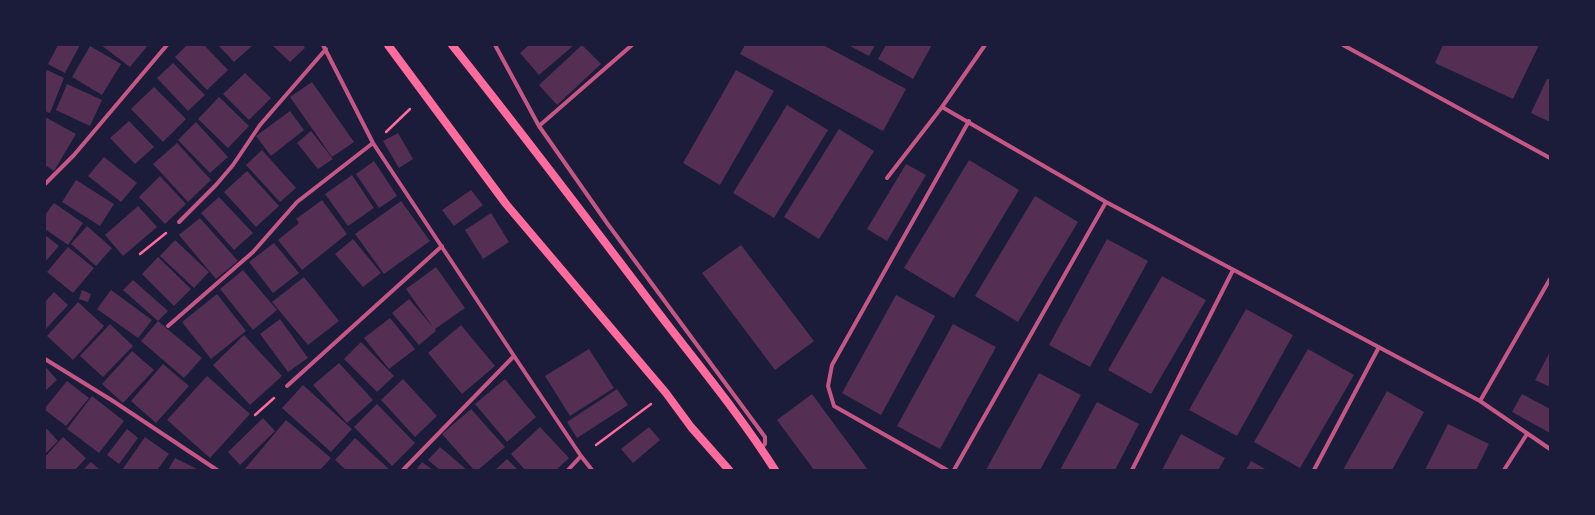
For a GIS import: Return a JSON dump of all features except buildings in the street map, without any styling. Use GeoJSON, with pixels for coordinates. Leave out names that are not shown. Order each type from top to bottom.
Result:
{"type":"FeatureCollection","features":[{"type":"Feature","properties":{"kind":"main road"},"geometry":{"type":"LineString","coordinates":[[388,45],[506,204],[666,393],[691,427],[729,470]]}},
{"type":"Feature","properties":{"kind":"main road"},"geometry":{"type":"LineString","coordinates":[[452,45],[529,142],[761,448],[775,470]]}},
{"type":"Feature","properties":{"kind":"street"},"geometry":{"type":"LineString","coordinates":[[45,184],[74,155],[166,45]]}},
{"type":"Feature","properties":{"kind":"street"},"geometry":{"type":"LineString","coordinates":[[495,45],[539,126],[616,236],[766,437],[765,444],[761,448]]}},
{"type":"Feature","properties":{"kind":"street"},"geometry":{"type":"LineString","coordinates":[[539,126],[632,45]]}},
{"type":"Feature","properties":{"kind":"street"},"geometry":{"type":"LineString","coordinates":[[887,178],[942,107],[985,45]]}},
{"type":"Feature","properties":{"kind":"street"},"geometry":{"type":"LineString","coordinates":[[1343,45],[1550,158]]}},
{"type":"Feature","properties":{"kind":"street"},"geometry":{"type":"LineString","coordinates":[[179,222],[229,170],[260,125],[324,47],[373,144],[581,456],[592,470]]}},
{"type":"Feature","properties":{"kind":"street"},"geometry":{"type":"LineString","coordinates":[[942,107],[1106,202],[1480,401],[1550,449]]}},
{"type":"Feature","properties":{"kind":"street"},"geometry":{"type":"LineString","coordinates":[[947,470],[834,406],[828,386],[832,365],[968,122]]}},
{"type":"Feature","properties":{"kind":"street"},"geometry":{"type":"LineString","coordinates":[[168,326],[253,252],[297,202],[373,144]]}},
{"type":"Feature","properties":{"kind":"street"},"geometry":{"type":"LineString","coordinates":[[954,470],[1106,202]]}},
{"type":"Feature","properties":{"kind":"street"},"geometry":{"type":"LineString","coordinates":[[287,386],[442,246]]}},
{"type":"Feature","properties":{"kind":"street"},"geometry":{"type":"LineString","coordinates":[[1132,470],[1232,270]]}},
{"type":"Feature","properties":{"kind":"street"},"geometry":{"type":"LineString","coordinates":[[1480,401],[1550,279]]}},
{"type":"Feature","properties":{"kind":"street"},"geometry":{"type":"LineString","coordinates":[[1314,470],[1379,347]]}},
{"type":"Feature","properties":{"kind":"street"},"geometry":{"type":"LineString","coordinates":[[403,470],[514,356]]}},
{"type":"Feature","properties":{"kind":"street"},"geometry":{"type":"LineString","coordinates":[[45,359],[113,401],[217,470]]}},
{"type":"Feature","properties":{"kind":"street"},"geometry":{"type":"LineString","coordinates":[[1504,470],[1527,434]]}},
{"type":"Feature","properties":{"kind":"street"},"geometry":{"type":"LineString","coordinates":[[568,470],[581,456]]}},
{"type":"Feature","properties":{"kind":"path"},"geometry":{"type":"LineString","coordinates":[[373,144],[426,95]]}},
{"type":"Feature","properties":{"kind":"path"},"geometry":{"type":"LineString","coordinates":[[140,254],[179,222]]}},
{"type":"Feature","properties":{"kind":"path"},"geometry":{"type":"LineString","coordinates":[[256,415],[287,386]]}},
{"type":"Feature","properties":{"kind":"path"},"geometry":{"type":"LineString","coordinates":[[581,456],[666,393]]}}]}
